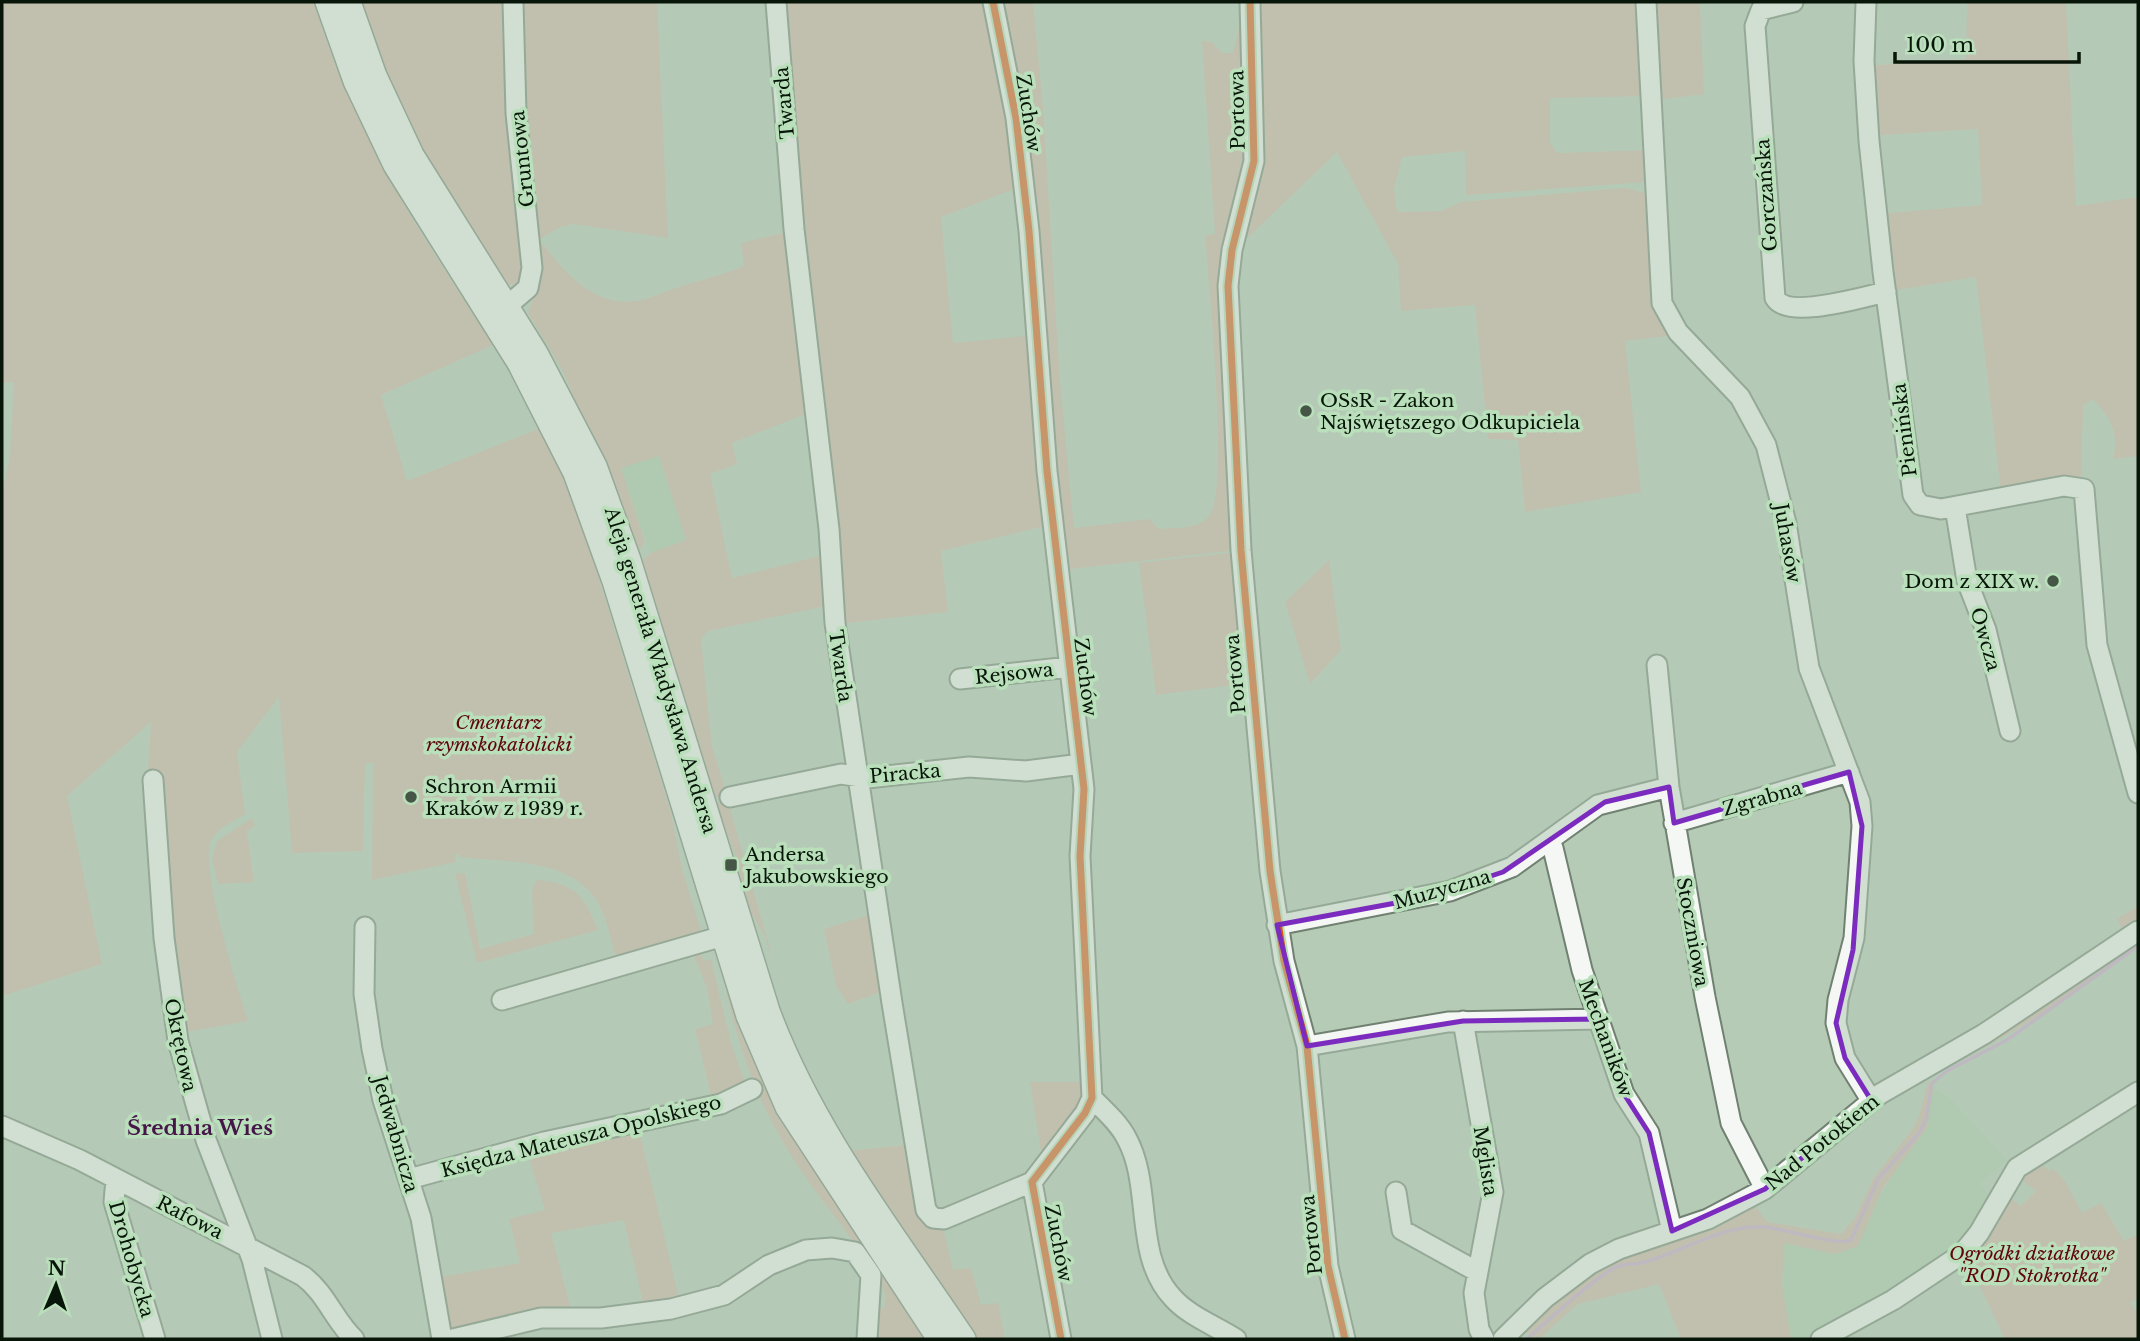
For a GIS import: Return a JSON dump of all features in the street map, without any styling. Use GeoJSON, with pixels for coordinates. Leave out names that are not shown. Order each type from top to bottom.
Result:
{"type":"FeatureCollection","features":[{"type":"Feature","properties":{"kind":"main road","name":"Aleja generała Władysława Andersa"},"geometry":{"type":"LineString","coordinates":[[327,2],[355,81],[395,165],[519,363],[575,473],[614,581],[748,1016],[787,1107],[939,1339]]}},
{"type":"Feature","properties":{"kind":"main road","name":"Aleja generała Władysława Andersa"},"geometry":{"type":"LineString","coordinates":[[349,2],[375,76],[412,155],[507,306],[571,416],[613,513],[768,1011],[785,1057],[831,1142],[964,1339]]}},
{"type":"Feature","properties":{"kind":"street","name":"Gruntowa"},"geometry":{"type":"LineString","coordinates":[[507,306],[528,288],[532,268],[516,113],[513,2]]}},
{"type":"Feature","properties":{"kind":"street","name":"Twarda"},"geometry":{"type":"LineString","coordinates":[[776,2],[794,229],[830,530],[835,623],[926,1210],[933,1218],[944,1219],[1032,1182]]}},
{"type":"Feature","properties":{"kind":"street","name":"Zuchów"},"geometry":{"type":"LineString","coordinates":[[992,2],[1016,118],[1028,218],[1047,471],[1084,789],[1080,856],[1091,1098],[1085,1113],[1032,1182],[1061,1339]]}},
{"type":"Feature","properties":{"kind":"street","name":"Portowa"},"geometry":{"type":"LineString","coordinates":[[1250,2],[1254,161],[1230,258],[1228,286],[1247,629],[1277,925],[1307,1046],[1328,1266],[1345,1339]]}},
{"type":"Feature","properties":{"kind":"street","name":"Juhasów"},"geometry":{"type":"LineString","coordinates":[[1646,2],[1662,303],[1678,332],[1740,397],[1766,445],[1786,523],[1810,668],[1860,802],[1862,826],[1853,950],[1838,1000],[1836,1023],[1844,1058],[1871,1100]]}},
{"type":"Feature","properties":{"kind":"street","name":"Gorczańska"},"geometry":{"type":"LineString","coordinates":[[1793,2],[1770,5],[1761,10],[1755,26],[1774,298],[1782,306],[1799,309],[1886,292]]}},
{"type":"Feature","properties":{"kind":"street","name":"Pienińska"},"geometry":{"type":"LineString","coordinates":[[1866,2],[1863,27],[1868,128],[1913,495],[1926,508],[1955,507],[2064,486],[2084,489],[2097,645],[2138,793]]}},
{"type":"Feature","properties":{"kind":"street","name":"Owcza"},"geometry":{"type":"LineString","coordinates":[[1955,507],[1967,581],[1986,631],[2010,731]]}},
{"type":"Feature","properties":{"kind":"street","name":"Stoczniowa"},"geometry":{"type":"LineString","coordinates":[[1657,665],[1669,788],[1704,997],[1731,1123],[1765,1189]]}},
{"type":"Feature","properties":{"kind":"street","name":"Rejsowa"},"geometry":{"type":"LineString","coordinates":[[960,679],[1069,667]]}},
{"type":"Feature","properties":{"kind":"street","name":"Piracka"},"geometry":{"type":"LineString","coordinates":[[730,797],[841,774],[867,778],[969,767],[1026,771],[1081,764]]}},
{"type":"Feature","properties":{"kind":"street","name":"Zgrabna"},"geometry":{"type":"LineString","coordinates":[[1674,823],[1849,772]]}},
{"type":"Feature","properties":{"kind":"street","name":"Okrętowa"},"geometry":{"type":"LineString","coordinates":[[153,780],[164,938],[178,1041],[194,1106],[246,1244],[272,1339]]}},
{"type":"Feature","properties":{"kind":"street","name":"Muzyczna"},"geometry":{"type":"LineString","coordinates":[[1277,925],[1450,891],[1512,867],[1598,804],[1669,788]]}},
{"type":"Feature","properties":{"kind":"street","name":"Mechaników"},"geometry":{"type":"LineString","coordinates":[[1549,841],[1553,848],[1582,970],[1624,1094],[1649,1133],[1672,1231]]}},
{"type":"Feature","properties":{"kind":"street","name":"Jedwabnicza"},"geometry":{"type":"LineString","coordinates":[[365,927],[364,994],[372,1049],[383,1100],[421,1218],[442,1339]]}},
{"type":"Feature","properties":{"kind":"street","name":"Nad Potokiem"},"geometry":{"type":"LineString","coordinates":[[1503,1339],[1545,1298],[1590,1264],[1619,1249],[1708,1219],[1765,1189],[1871,1100],[2004,1021],[2138,931]]}},
{"type":"Feature","properties":{"kind":"street"},"geometry":{"type":"LineString","coordinates":[[502,1000],[723,936]]}},
{"type":"Feature","properties":{"kind":"street"},"geometry":{"type":"LineString","coordinates":[[1307,1046],[1463,1021],[1599,1019]]}},
{"type":"Feature","properties":{"kind":"street","name":"Mglista"},"geometry":{"type":"LineString","coordinates":[[1463,1021],[1493,1192],[1485,1242],[1476,1270],[1474,1306],[1484,1339]]}},
{"type":"Feature","properties":{"kind":"street","name":"Księdza Mateusza Opolskiego"},"geometry":{"type":"LineString","coordinates":[[409,1179],[544,1142],[721,1104],[752,1089]]}},
{"type":"Feature","properties":{"kind":"street"},"geometry":{"type":"LineString","coordinates":[[1821,1339],[1893,1300],[1962,1254],[1979,1233],[2017,1168],[2138,1092]]}},
{"type":"Feature","properties":{"kind":"street"},"geometry":{"type":"LineString","coordinates":[[1091,1098],[1128,1140],[1143,1198],[1150,1249],[1166,1290],[1179,1305],[1236,1339]]}},
{"type":"Feature","properties":{"kind":"street","name":"Rafowa"},"geometry":{"type":"LineString","coordinates":[[2,1126],[246,1244],[314,1284],[354,1339]]}},
{"type":"Feature","properties":{"kind":"street","name":"Drohobycka"},"geometry":{"type":"LineString","coordinates":[[116,1179],[114,1202],[155,1339]]}},
{"type":"Feature","properties":{"kind":"street"},"geometry":{"type":"LineString","coordinates":[[1396,1192],[1402,1230],[1476,1270]]}},
{"type":"Feature","properties":{"kind":"street"},"geometry":{"type":"LineString","coordinates":[[453,1339],[541,1318],[601,1318],[682,1306],[731,1292],[769,1265],[794,1254],[819,1248],[849,1250],[860,1256],[871,1275],[867,1339]]}},
{"type":"Feature","properties":{"kind":"highlighted area"},"geometry":{"type":"Polygon","coordinates":[[[1849,772],[1862,826],[1853,950],[1836,1023],[1845,1058],[1871,1100],[1765,1189],[1672,1231],[1649,1133],[1624,1094],[1599,1019],[1463,1021],[1307,1046],[1277,925],[1428,897],[1503,872],[1605,802],[1669,787],[1674,823],[1849,772]]]}},
{"type":"Feature","properties":{"kind":"shaded area"},"geometry":{"type":"Polygon","coordinates":[[[659,456],[686,541],[650,553],[621,467],[659,456]]]}},
{"type":"Feature","properties":{"kind":"shaded area"},"geometry":{"type":"Polygon","coordinates":[[[1934,1084],[1935,1089],[1948,1096],[2008,1161],[1979,1183],[1994,1201],[1962,1247],[1814,1339],[1791,1339],[1782,1286],[1784,1243],[1835,1254],[1872,1210],[1901,1161],[1927,1128],[1934,1084]]]}},
{"type":"Feature","properties":{"kind":"green space","name":"Cmentarz rzymskokatolicki"},"geometry":{"type":"Polygon","coordinates":[[[2,2],[314,2],[347,93],[390,180],[493,345],[381,395],[407,481],[541,428],[581,521],[671,813],[682,869],[701,931],[622,960],[616,957],[601,909],[590,892],[559,871],[520,862],[460,857],[458,854],[454,855],[456,862],[372,880],[373,763],[365,763],[363,851],[292,853],[279,697],[237,752],[245,814],[217,832],[211,841],[209,855],[210,875],[221,928],[248,1021],[180,1033],[148,772],[151,722],[67,796],[102,964],[2,996],[2,492],[10,456],[14,382],[2,383],[2,2]]]}},
{"type":"Feature","properties":{"kind":"green space"},"geometry":{"type":"Polygon","coordinates":[[[357,2],[510,2],[528,246],[522,284],[504,284],[406,124],[357,2]]]}},
{"type":"Feature","properties":{"kind":"green space"},"geometry":{"type":"Polygon","coordinates":[[[515,2],[657,2],[668,238],[574,224],[560,227],[540,239],[534,237],[515,2]]]}},
{"type":"Feature","properties":{"kind":"green space"},"geometry":{"type":"Polygon","coordinates":[[[778,2],[989,2],[1022,186],[941,217],[953,343],[1035,335],[1049,525],[941,551],[948,612],[837,624],[778,2]]]}},
{"type":"Feature","properties":{"kind":"green space"},"geometry":{"type":"Polygon","coordinates":[[[996,2],[1033,2],[1043,108],[1060,382],[1074,528],[1149,519],[1159,529],[1193,526],[1209,516],[1215,498],[1218,428],[1205,235],[1215,234],[1202,41],[1212,42],[1222,53],[1233,53],[1241,20],[1251,139],[1229,245],[1237,550],[1062,570],[996,2]]]}},
{"type":"Feature","properties":{"kind":"green space"},"geometry":{"type":"Polygon","coordinates":[[[1257,2],[1641,2],[1648,96],[1550,98],[1550,142],[1557,153],[1651,150],[1646,182],[1466,195],[1465,151],[1402,157],[1394,189],[1397,212],[1441,211],[1461,202],[1625,188],[1649,194],[1675,335],[1625,341],[1641,492],[1525,512],[1518,440],[1488,439],[1475,305],[1401,311],[1398,264],[1337,152],[1236,249],[1246,216],[1257,2]]]}},
{"type":"Feature","properties":{"kind":"green space"},"geometry":{"type":"Polygon","coordinates":[[[1650,2],[1700,2],[1704,94],[1656,100],[1650,2]]]}},
{"type":"Feature","properties":{"kind":"green space"},"geometry":{"type":"Polygon","coordinates":[[[1967,2],[2066,2],[2076,206],[2138,197],[2138,456],[2113,459],[2115,441],[2112,426],[2093,399],[2083,405],[2081,480],[2001,493],[1976,277],[1891,291],[1880,214],[1982,205],[1978,129],[1882,135],[1878,132],[1867,66],[1966,59],[1967,2]]]}},
{"type":"Feature","properties":{"kind":"green space"},"geometry":{"type":"Polygon","coordinates":[[[791,231],[813,411],[732,443],[737,464],[710,474],[732,578],[828,554],[831,605],[708,631],[701,639],[712,746],[727,795],[713,798],[638,565],[650,553],[686,540],[659,456],[621,468],[645,542],[639,551],[635,550],[563,371],[528,313],[534,295],[534,248],[542,243],[562,267],[585,288],[613,300],[628,302],[649,298],[744,266],[741,243],[791,231]]]}},
{"type":"Feature","properties":{"kind":"green space"},"geometry":{"type":"Polygon","coordinates":[[[1238,552],[1248,683],[1156,695],[1139,563],[1238,552]]]}},
{"type":"Feature","properties":{"kind":"green space"},"geometry":{"type":"Polygon","coordinates":[[[1329,560],[1341,650],[1310,684],[1285,602],[1329,560]]]}},
{"type":"Feature","properties":{"kind":"green space"},"geometry":{"type":"Polygon","coordinates":[[[727,798],[777,974],[765,937],[748,907],[734,851],[716,804],[727,798]]]}},
{"type":"Feature","properties":{"kind":"green space"},"geometry":{"type":"Polygon","coordinates":[[[252,818],[255,826],[247,831],[254,882],[218,884],[212,859],[217,841],[252,818]]]}},
{"type":"Feature","properties":{"kind":"green space"},"geometry":{"type":"Polygon","coordinates":[[[465,873],[480,949],[534,934],[532,892],[536,880],[560,884],[576,893],[588,908],[598,930],[477,963],[455,874],[465,873]]]}},
{"type":"Feature","properties":{"kind":"green space"},"geometry":{"type":"Polygon","coordinates":[[[2138,906],[2138,920],[2123,930],[2117,919],[2138,906]]]}},
{"type":"Feature","properties":{"kind":"green space"},"geometry":{"type":"Polygon","coordinates":[[[872,914],[886,990],[848,1004],[836,986],[824,929],[872,914]]]}},
{"type":"Feature","properties":{"kind":"green space"},"geometry":{"type":"Polygon","coordinates":[[[2138,941],[2138,944],[2115,962],[2046,1011],[1947,1068],[1948,1064],[2138,941]]]}},
{"type":"Feature","properties":{"kind":"green space"},"geometry":{"type":"Polygon","coordinates":[[[692,951],[699,951],[704,961],[711,959],[731,1043],[747,1088],[713,1103],[695,1029],[713,1024],[707,988],[692,951]]]}},
{"type":"Feature","properties":{"kind":"green space"},"geometry":{"type":"Polygon","coordinates":[[[726,990],[925,1339],[873,1339],[877,1311],[885,1307],[886,1296],[874,1272],[802,1172],[775,1129],[746,1062],[726,990]]]}},
{"type":"Feature","properties":{"kind":"green space"},"geometry":{"type":"Polygon","coordinates":[[[1928,1081],[1934,1084],[1927,1128],[1883,1188],[1858,1246],[1835,1254],[1784,1243],[1782,1286],[1791,1339],[1681,1339],[1659,1284],[1578,1304],[1539,1339],[1526,1332],[1526,1326],[1551,1302],[1606,1264],[1742,1210],[1744,1213],[1755,1206],[1767,1222],[1841,1234],[1855,1218],[1874,1177],[1912,1130],[1919,1116],[1928,1081]]]}},
{"type":"Feature","properties":{"kind":"green space"},"geometry":{"type":"Polygon","coordinates":[[[1030,1082],[1087,1082],[1087,1098],[1042,1159],[1030,1082]]]}},
{"type":"Feature","properties":{"kind":"green space"},"geometry":{"type":"Polygon","coordinates":[[[638,1126],[680,1302],[644,1307],[624,1220],[551,1233],[572,1313],[450,1334],[436,1278],[520,1263],[509,1219],[545,1210],[527,1151],[638,1126]]]}},
{"type":"Feature","properties":{"kind":"green space"},"geometry":{"type":"Polygon","coordinates":[[[915,1144],[921,1180],[942,1223],[953,1270],[971,1268],[981,1305],[998,1303],[1005,1339],[977,1339],[850,1151],[915,1144]]]}},
{"type":"Feature","properties":{"kind":"green space","name":"Ogródki działkowe \"ROD Stokrotka\""},"geometry":{"type":"Polygon","coordinates":[[[2040,1163],[2049,1171],[2053,1168],[2065,1181],[2082,1213],[2101,1203],[2124,1241],[2138,1234],[2138,1298],[2130,1303],[2138,1313],[2138,1339],[2005,1339],[1967,1260],[2006,1195],[2021,1206],[2036,1191],[2020,1178],[2040,1163]]]}},
{"type":"Feature","properties":{"kind":"waterway"},"geometry":{"type":"LineString","coordinates":[[1527,1339],[1581,1292],[1614,1268],[1660,1257],[1718,1234],[1748,1227],[1763,1227],[1835,1241],[1851,1240],[1878,1179],[1920,1132],[1926,1119],[1932,1083],[1947,1071],[2007,1040],[2138,946]]}},
{"type":"Feature","properties":{"kind":"cycle path"},"geometry":{"type":"LineString","coordinates":[[993,2],[1016,118],[1029,231],[1047,471],[1084,789],[1080,856],[1092,1098],[1085,1113],[1032,1182],[1061,1339]]}},
{"type":"Feature","properties":{"kind":"cycle path"},"geometry":{"type":"LineString","coordinates":[[1250,2],[1254,161],[1232,250],[1228,286],[1241,550],[1270,871],[1284,961],[1307,1046],[1328,1266],[1345,1339]]}},
{"type":"Feature","properties":{"kind":"place","name":"OSsR - Zakon Najświętszego Odkupiciela"},"geometry":{"type":"Point","coordinates":[1306,411]}},
{"type":"Feature","properties":{"kind":"place","name":"Dom z XIX w."},"geometry":{"type":"Point","coordinates":[2053,581]}},
{"type":"Feature","properties":{"kind":"place","name":"Schron Armii Kraków z 1939 r."},"geometry":{"type":"Point","coordinates":[411,797]}},
{"type":"Feature","properties":{"kind":"place","name":"Andersa Jakubowskiego"},"geometry":{"type":"Point","coordinates":[731,865]}},
{"type":"Feature","properties":{"kind":"district","name":"Średnia Wieś"},"geometry":{"type":"Point","coordinates":[200,1128]}}]}
